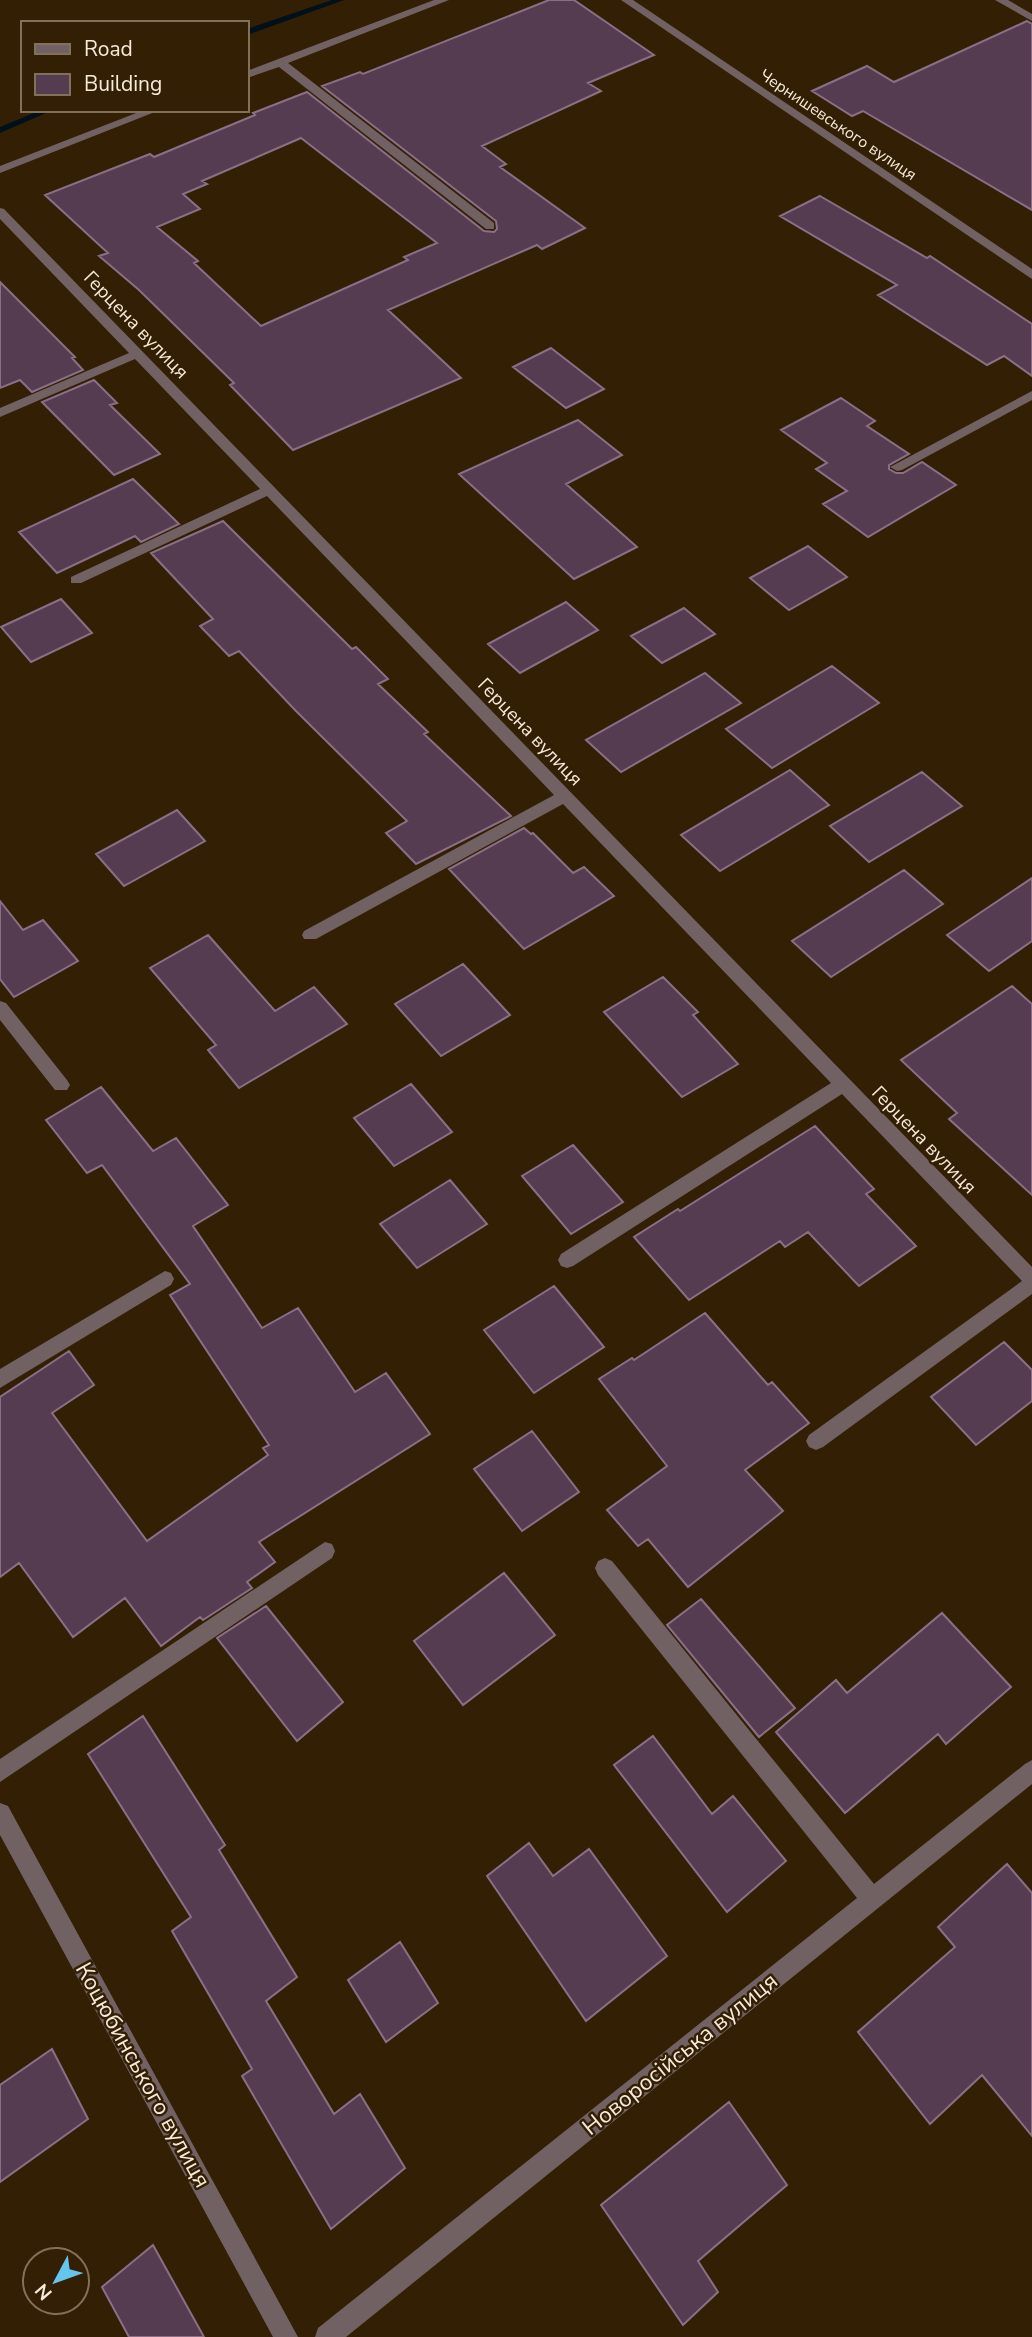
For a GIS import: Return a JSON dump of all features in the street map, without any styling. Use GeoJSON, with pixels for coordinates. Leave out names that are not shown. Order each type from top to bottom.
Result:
{"type":"FeatureCollection","features":[{"type":"Feature","properties":{"kind":"street"},"geometry":{"type":"LineString","coordinates":[[248,75],[444,0]]}},
{"type":"Feature","properties":{"kind":"street","name":"Чернишевського вулиця"},"geometry":{"type":"LineString","coordinates":[[626,0],[1032,275]]}},
{"type":"Feature","properties":{"kind":"street"},"geometry":{"type":"LineString","coordinates":[[1000,0],[1032,18]]}},
{"type":"Feature","properties":{"kind":"street"},"geometry":{"type":"LineString","coordinates":[[280,62],[490,226]]}},
{"type":"Feature","properties":{"kind":"street"},"geometry":{"type":"LineString","coordinates":[[0,170],[150,112]]}},
{"type":"Feature","properties":{"kind":"street","name":"Герцена вулиця"},"geometry":{"type":"LineString","coordinates":[[0,212],[1032,1281]]}},
{"type":"Feature","properties":{"kind":"street"},"geometry":{"type":"LineString","coordinates":[[0,413],[137,354]]}},
{"type":"Feature","properties":{"kind":"street"},"geometry":{"type":"LineString","coordinates":[[897,467],[1032,395]]}},
{"type":"Feature","properties":{"kind":"street"},"geometry":{"type":"LineString","coordinates":[[76,580],[269,490]]}},
{"type":"Feature","properties":{"kind":"street"},"geometry":{"type":"LineString","coordinates":[[310,935],[564,796]]}},
{"type":"Feature","properties":{"kind":"street"},"geometry":{"type":"LineString","coordinates":[[0,1007],[61,1085]]}},
{"type":"Feature","properties":{"kind":"street"},"geometry":{"type":"LineString","coordinates":[[567,1260],[844,1084]]}},
{"type":"Feature","properties":{"kind":"street"},"geometry":{"type":"LineString","coordinates":[[0,1378],[165,1279]]}},
{"type":"Feature","properties":{"kind":"street"},"geometry":{"type":"LineString","coordinates":[[816,1441],[1032,1281]]}},
{"type":"Feature","properties":{"kind":"street"},"geometry":{"type":"LineString","coordinates":[[0,1771],[325,1551]]}},
{"type":"Feature","properties":{"kind":"street"},"geometry":{"type":"LineString","coordinates":[[605,1568],[872,1899]]}},
{"type":"Feature","properties":{"kind":"street","name":"Новоросійська вулиця"},"geometry":{"type":"LineString","coordinates":[[327,2337],[1032,1770]]}},
{"type":"Feature","properties":{"kind":"street","name":"Коцюбинського вулиця"},"geometry":{"type":"LineString","coordinates":[[0,1814],[286,2337]]}},
{"type":"Feature","properties":{"kind":"building"},"geometry":{"type":"Polygon","coordinates":[[[549,0],[574,0],[654,55],[588,83],[601,91],[482,146],[506,164],[500,167],[585,228],[542,249],[537,245],[388,310],[461,378],[293,450],[230,385],[234,383],[139,290],[99,256],[108,253],[45,195],[150,154],[154,157],[307,92],[484,231],[494,232],[497,229],[496,221],[322,86],[360,72],[363,74],[549,0]],[[301,138],[202,181],[207,184],[183,194],[200,209],[157,227],[198,261],[194,263],[261,326],[408,260],[404,257],[437,243],[301,138]]]}},
{"type":"Feature","properties":{"kind":"building"},"geometry":{"type":"Polygon","coordinates":[[[1027,21],[1032,24],[1032,210],[863,111],[852,116],[812,91],[867,66],[894,82],[1027,21]]]}},
{"type":"Feature","properties":{"kind":"building"},"geometry":{"type":"Polygon","coordinates":[[[820,196],[927,258],[930,256],[1032,324],[1032,376],[1004,356],[987,365],[878,295],[897,285],[780,216],[820,196]]]}},
{"type":"Feature","properties":{"kind":"building"},"geometry":{"type":"Polygon","coordinates":[[[0,282],[75,357],[72,358],[83,370],[32,392],[20,380],[0,388],[0,282]]]}},
{"type":"Feature","properties":{"kind":"building"},"geometry":{"type":"Polygon","coordinates":[[[551,348],[604,389],[566,408],[513,367],[551,348]]]}},
{"type":"Feature","properties":{"kind":"building"},"geometry":{"type":"Polygon","coordinates":[[[94,380],[117,403],[110,405],[160,454],[114,475],[42,402],[94,380]]]}},
{"type":"Feature","properties":{"kind":"building"},"geometry":{"type":"Polygon","coordinates":[[[841,398],[875,421],[867,426],[909,454],[889,465],[889,469],[903,473],[922,462],[956,485],[868,537],[823,504],[847,491],[816,469],[827,463],[781,430],[841,398]]]}},
{"type":"Feature","properties":{"kind":"building"},"geometry":{"type":"Polygon","coordinates":[[[578,420],[622,455],[566,484],[637,547],[574,579],[459,474],[578,420]]]}},
{"type":"Feature","properties":{"kind":"building"},"geometry":{"type":"Polygon","coordinates":[[[133,479],[179,524],[141,542],[135,536],[57,573],[19,532],[133,479]]]}},
{"type":"Feature","properties":{"kind":"building"},"geometry":{"type":"Polygon","coordinates":[[[223,521],[352,649],[356,647],[388,679],[378,684],[428,732],[424,734],[511,816],[416,864],[386,833],[407,821],[239,651],[229,656],[200,626],[213,619],[151,553],[223,521]]]}},
{"type":"Feature","properties":{"kind":"building"},"geometry":{"type":"Polygon","coordinates":[[[808,546],[847,577],[789,610],[750,578],[808,546]]]}},
{"type":"Feature","properties":{"kind":"building"},"geometry":{"type":"Polygon","coordinates":[[[61,599],[92,633],[31,662],[1,627],[61,599]]]}},
{"type":"Feature","properties":{"kind":"building"},"geometry":{"type":"Polygon","coordinates":[[[566,602],[598,630],[520,673],[488,644],[566,602]]]}},
{"type":"Feature","properties":{"kind":"building"},"geometry":{"type":"Polygon","coordinates":[[[684,608],[715,634],[662,663],[631,636],[684,608]]]}},
{"type":"Feature","properties":{"kind":"building"},"geometry":{"type":"Polygon","coordinates":[[[832,666],[879,703],[772,768],[726,729],[832,666]]]}},
{"type":"Feature","properties":{"kind":"building"},"geometry":{"type":"Polygon","coordinates":[[[705,673],[741,703],[621,772],[586,740],[705,673]]]}},
{"type":"Feature","properties":{"kind":"building"},"geometry":{"type":"Polygon","coordinates":[[[790,770],[829,805],[720,871],[681,835],[790,770]]]}},
{"type":"Feature","properties":{"kind":"building"},"geometry":{"type":"Polygon","coordinates":[[[922,772],[962,806],[869,862],[830,826],[922,772]]]}},
{"type":"Feature","properties":{"kind":"building"},"geometry":{"type":"Polygon","coordinates":[[[177,810],[205,841],[124,886],[96,854],[177,810]]]}},
{"type":"Feature","properties":{"kind":"building"},"geometry":{"type":"Polygon","coordinates":[[[524,828],[533,833],[573,873],[584,867],[614,896],[524,949],[449,869],[524,828]]]}},
{"type":"Feature","properties":{"kind":"building"},"geometry":{"type":"Polygon","coordinates":[[[904,870],[943,904],[831,977],[792,941],[904,870]]]}},
{"type":"Feature","properties":{"kind":"building"},"geometry":{"type":"Polygon","coordinates":[[[1032,878],[1032,941],[989,971],[947,935],[1032,878]]]}},
{"type":"Feature","properties":{"kind":"building"},"geometry":{"type":"Polygon","coordinates":[[[0,901],[23,930],[43,920],[78,961],[14,997],[0,979],[0,901]]]}},
{"type":"Feature","properties":{"kind":"building"},"geometry":{"type":"Polygon","coordinates":[[[208,935],[275,1011],[314,987],[347,1024],[239,1088],[208,1050],[216,1045],[150,968],[208,935]]]}},
{"type":"Feature","properties":{"kind":"building"},"geometry":{"type":"Polygon","coordinates":[[[463,964],[510,1015],[441,1056],[395,1004],[463,964]]]}},
{"type":"Feature","properties":{"kind":"building"},"geometry":{"type":"Polygon","coordinates":[[[663,977],[698,1012],[693,1015],[738,1064],[682,1097],[604,1012],[663,977]]]}},
{"type":"Feature","properties":{"kind":"building"},"geometry":{"type":"Polygon","coordinates":[[[1012,986],[1032,1004],[1032,1195],[949,1119],[957,1113],[901,1060],[1012,986]]]}},
{"type":"Feature","properties":{"kind":"building"},"geometry":{"type":"Polygon","coordinates":[[[411,1084],[452,1132],[394,1166],[354,1118],[411,1084]]]}},
{"type":"Feature","properties":{"kind":"building"},"geometry":{"type":"Polygon","coordinates":[[[101,1087],[153,1151],[176,1138],[228,1205],[193,1226],[262,1328],[298,1308],[355,1392],[386,1373],[430,1434],[259,1542],[275,1562],[247,1582],[252,1588],[203,1620],[200,1617],[161,1646],[125,1598],[73,1637],[19,1563],[0,1577],[0,1397],[69,1351],[94,1385],[52,1413],[147,1541],[268,1455],[263,1448],[269,1445],[170,1295],[190,1284],[102,1165],[87,1173],[46,1120],[101,1087]]]}},
{"type":"Feature","properties":{"kind":"building"},"geometry":{"type":"Polygon","coordinates":[[[815,1126],[874,1189],[866,1194],[916,1246],[859,1286],[808,1232],[785,1247],[780,1241],[689,1300],[634,1237],[815,1126]]]}},
{"type":"Feature","properties":{"kind":"building"},"geometry":{"type":"Polygon","coordinates":[[[573,1145],[623,1202],[571,1234],[522,1176],[573,1145]]]}},
{"type":"Feature","properties":{"kind":"building"},"geometry":{"type":"Polygon","coordinates":[[[450,1180],[487,1224],[417,1268],[380,1224],[450,1180]]]}},
{"type":"Feature","properties":{"kind":"building"},"geometry":{"type":"Polygon","coordinates":[[[554,1286],[604,1347],[534,1393],[484,1330],[554,1286]]]}},
{"type":"Feature","properties":{"kind":"building"},"geometry":{"type":"Polygon","coordinates":[[[705,1313],[768,1385],[772,1382],[809,1423],[745,1470],[783,1511],[688,1587],[648,1539],[638,1546],[607,1510],[667,1466],[599,1379],[632,1358],[634,1360],[705,1313]]]}},
{"type":"Feature","properties":{"kind":"building"},"geometry":{"type":"Polygon","coordinates":[[[1004,1342],[1032,1370],[1032,1401],[976,1445],[931,1397],[1004,1342]]]}},
{"type":"Feature","properties":{"kind":"building"},"geometry":{"type":"Polygon","coordinates":[[[532,1431],[579,1492],[522,1531],[474,1469],[532,1431]]]}},
{"type":"Feature","properties":{"kind":"building"},"geometry":{"type":"Polygon","coordinates":[[[504,1573],[555,1635],[463,1705],[414,1641],[504,1573]]]}},
{"type":"Feature","properties":{"kind":"building"},"geometry":{"type":"Polygon","coordinates":[[[701,1599],[795,1708],[759,1737],[667,1625],[701,1599]]]}},
{"type":"Feature","properties":{"kind":"building"},"geometry":{"type":"Polygon","coordinates":[[[266,1606],[343,1702],[297,1741],[217,1638],[266,1606]]]}},
{"type":"Feature","properties":{"kind":"building"},"geometry":{"type":"Polygon","coordinates":[[[942,1613],[1011,1687],[946,1744],[938,1734],[845,1813],[776,1732],[836,1680],[847,1693],[942,1613]]]}},
{"type":"Feature","properties":{"kind":"building"},"geometry":{"type":"Polygon","coordinates":[[[143,1716],[225,1845],[219,1850],[297,1977],[266,2001],[334,2114],[360,2094],[405,2168],[331,2229],[242,2076],[252,2069],[172,1931],[191,1917],[88,1754],[143,1716]]]}},
{"type":"Feature","properties":{"kind":"building"},"geometry":{"type":"Polygon","coordinates":[[[653,1736],[712,1814],[733,1796],[786,1861],[727,1912],[614,1765],[653,1736]]]}},
{"type":"Feature","properties":{"kind":"building"},"geometry":{"type":"Polygon","coordinates":[[[529,1843],[553,1876],[589,1849],[667,1956],[586,2021],[487,1876],[529,1843]]]}},
{"type":"Feature","properties":{"kind":"building"},"geometry":{"type":"Polygon","coordinates":[[[1007,1864],[1032,1893],[1032,2136],[982,2075],[930,2124],[858,2032],[955,1947],[938,1927],[1007,1864]]]}},
{"type":"Feature","properties":{"kind":"building"},"geometry":{"type":"Polygon","coordinates":[[[400,1942],[438,2003],[386,2042],[348,1980],[400,1942]]]}},
{"type":"Feature","properties":{"kind":"building"},"geometry":{"type":"Polygon","coordinates":[[[52,2049],[88,2119],[0,2182],[0,2085],[52,2049]]]}},
{"type":"Feature","properties":{"kind":"building"},"geometry":{"type":"Polygon","coordinates":[[[729,2102],[787,2185],[698,2261],[718,2292],[683,2325],[601,2205],[729,2102]]]}},
{"type":"Feature","properties":{"kind":"building"},"geometry":{"type":"Polygon","coordinates":[[[153,2245],[204,2337],[129,2337],[102,2287],[153,2245]]]}},
{"type":"Feature","properties":{"kind":"waterway"},"geometry":{"type":"LineString","coordinates":[[248,32],[340,0]]}},
{"type":"Feature","properties":{"kind":"waterway"},"geometry":{"type":"LineString","coordinates":[[0,130],[44,112]]}}]}
